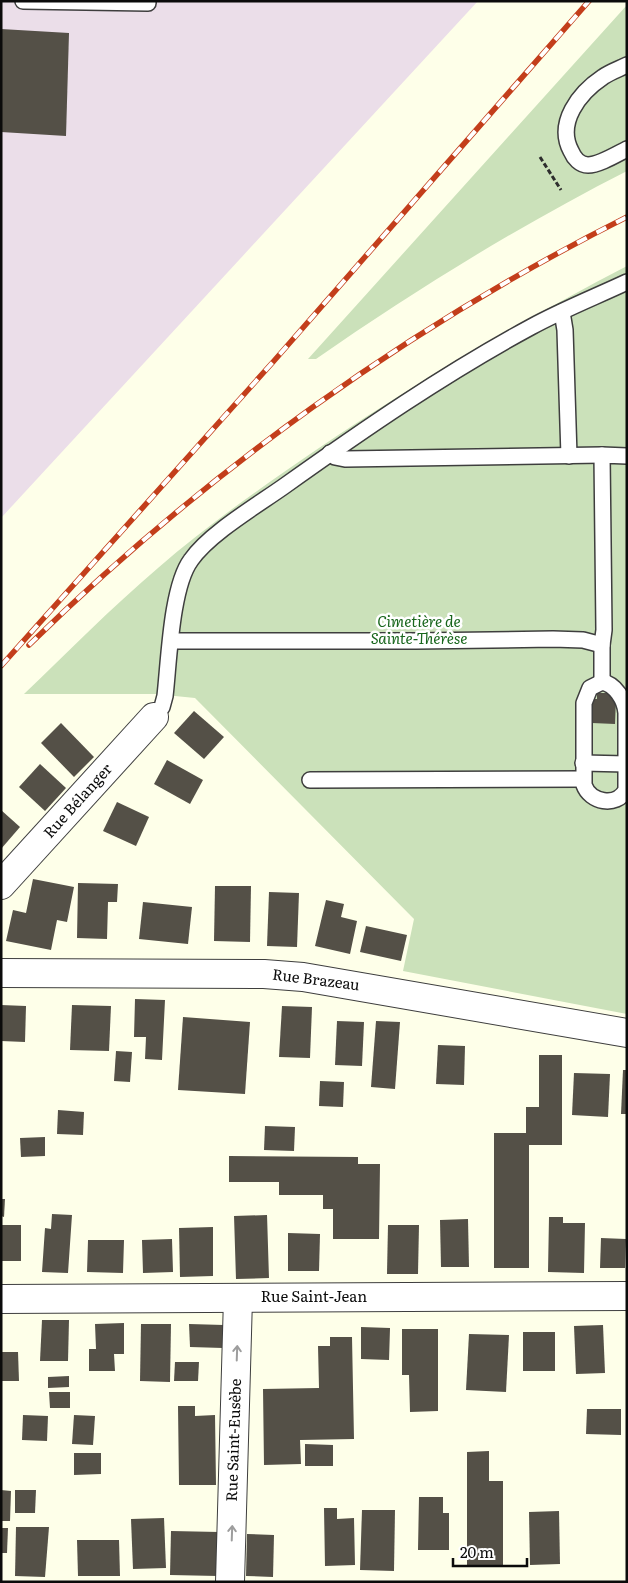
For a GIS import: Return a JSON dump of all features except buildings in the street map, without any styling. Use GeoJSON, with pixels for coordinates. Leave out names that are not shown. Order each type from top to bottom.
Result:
{"type":"FeatureCollection","features":[{"type":"Feature","properties":{"kind":"street","name":"Rue Bélanger"},"geometry":{"type":"LineString","coordinates":[[1,885],[154,717]]}},
{"type":"Feature","properties":{"kind":"street","name":"Rue Brazeau"},"geometry":{"type":"LineString","coordinates":[[1,973],[264,974],[303,977],[428,997],[601,1030],[627,1033]]}},
{"type":"Feature","properties":{"kind":"street","name":"Rue Saint-Jean"},"geometry":{"type":"LineString","coordinates":[[1,1299],[627,1296]]}},
{"type":"Feature","properties":{"kind":"street","name":"Rue Saint-Eusèbe"},"geometry":{"type":"LineString","coordinates":[[230,1582],[238,1298]]}},
{"type":"Feature","properties":{"kind":"lane"},"geometry":{"type":"LineString","coordinates":[[22,1],[148,3]]}},
{"type":"Feature","properties":{"kind":"lane"},"geometry":{"type":"LineString","coordinates":[[627,65],[602,77],[578,100],[569,114],[565,132],[570,150],[575,158],[584,165],[593,164],[627,149]]}},
{"type":"Feature","properties":{"kind":"lane"},"geometry":{"type":"LineString","coordinates":[[154,717],[164,702],[176,600],[184,572],[191,560],[212,539],[330,453],[425,390],[510,339],[627,282]]}},
{"type":"Feature","properties":{"kind":"lane"},"geometry":{"type":"LineString","coordinates":[[562,312],[566,330],[568,456]]}},
{"type":"Feature","properties":{"kind":"lane"},"geometry":{"type":"LineString","coordinates":[[330,453],[345,459],[627,456]]}},
{"type":"Feature","properties":{"kind":"lane"},"geometry":{"type":"LineString","coordinates":[[602,455],[604,630],[602,682]]}},
{"type":"Feature","properties":{"kind":"lane"},"geometry":{"type":"LineString","coordinates":[[172,641],[387,641],[553,638],[583,640],[602,645]]}},
{"type":"Feature","properties":{"kind":"lane"},"geometry":{"type":"LineString","coordinates":[[602,682],[608,683],[625,704],[626,790],[619,798],[605,801],[597,799],[586,791],[583,763],[584,703],[590,688],[602,682]]}},
{"type":"Feature","properties":{"kind":"lane"},"geometry":{"type":"LineString","coordinates":[[583,763],[626,764]]}},
{"type":"Feature","properties":{"kind":"lane"},"geometry":{"type":"LineString","coordinates":[[310,780],[584,779]]}},
{"type":"Feature","properties":{"kind":"path"},"geometry":{"type":"LineString","coordinates":[[540,157],[560,190]]}},
{"type":"Feature","properties":{"kind":"shaded area"},"geometry":{"type":"Polygon","coordinates":[[[1,1],[478,1],[1,518],[1,1]]]}},
{"type":"Feature","properties":{"kind":"green space"},"geometry":{"type":"Polygon","coordinates":[[[627,5],[627,171],[507,236],[391,308],[316,359],[308,359],[627,5]]]}},
{"type":"Feature","properties":{"kind":"green space","name":"Cimetière de Sainte-Thérèse"},"geometry":{"type":"Polygon","coordinates":[[[627,266],[627,1014],[403,971],[414,919],[195,698],[155,694],[24,694],[107,614],[173,555],[268,483],[367,416],[452,363],[627,266]]]}},
{"type":"Feature","properties":{"kind":"railway"},"geometry":{"type":"LineString","coordinates":[[1,666],[273,362],[589,1]]}},
{"type":"Feature","properties":{"kind":"railway"},"geometry":{"type":"LineString","coordinates":[[29,645],[96,582],[166,521],[238,463],[312,408],[388,355],[466,306],[546,260],[627,217]]}}]}
